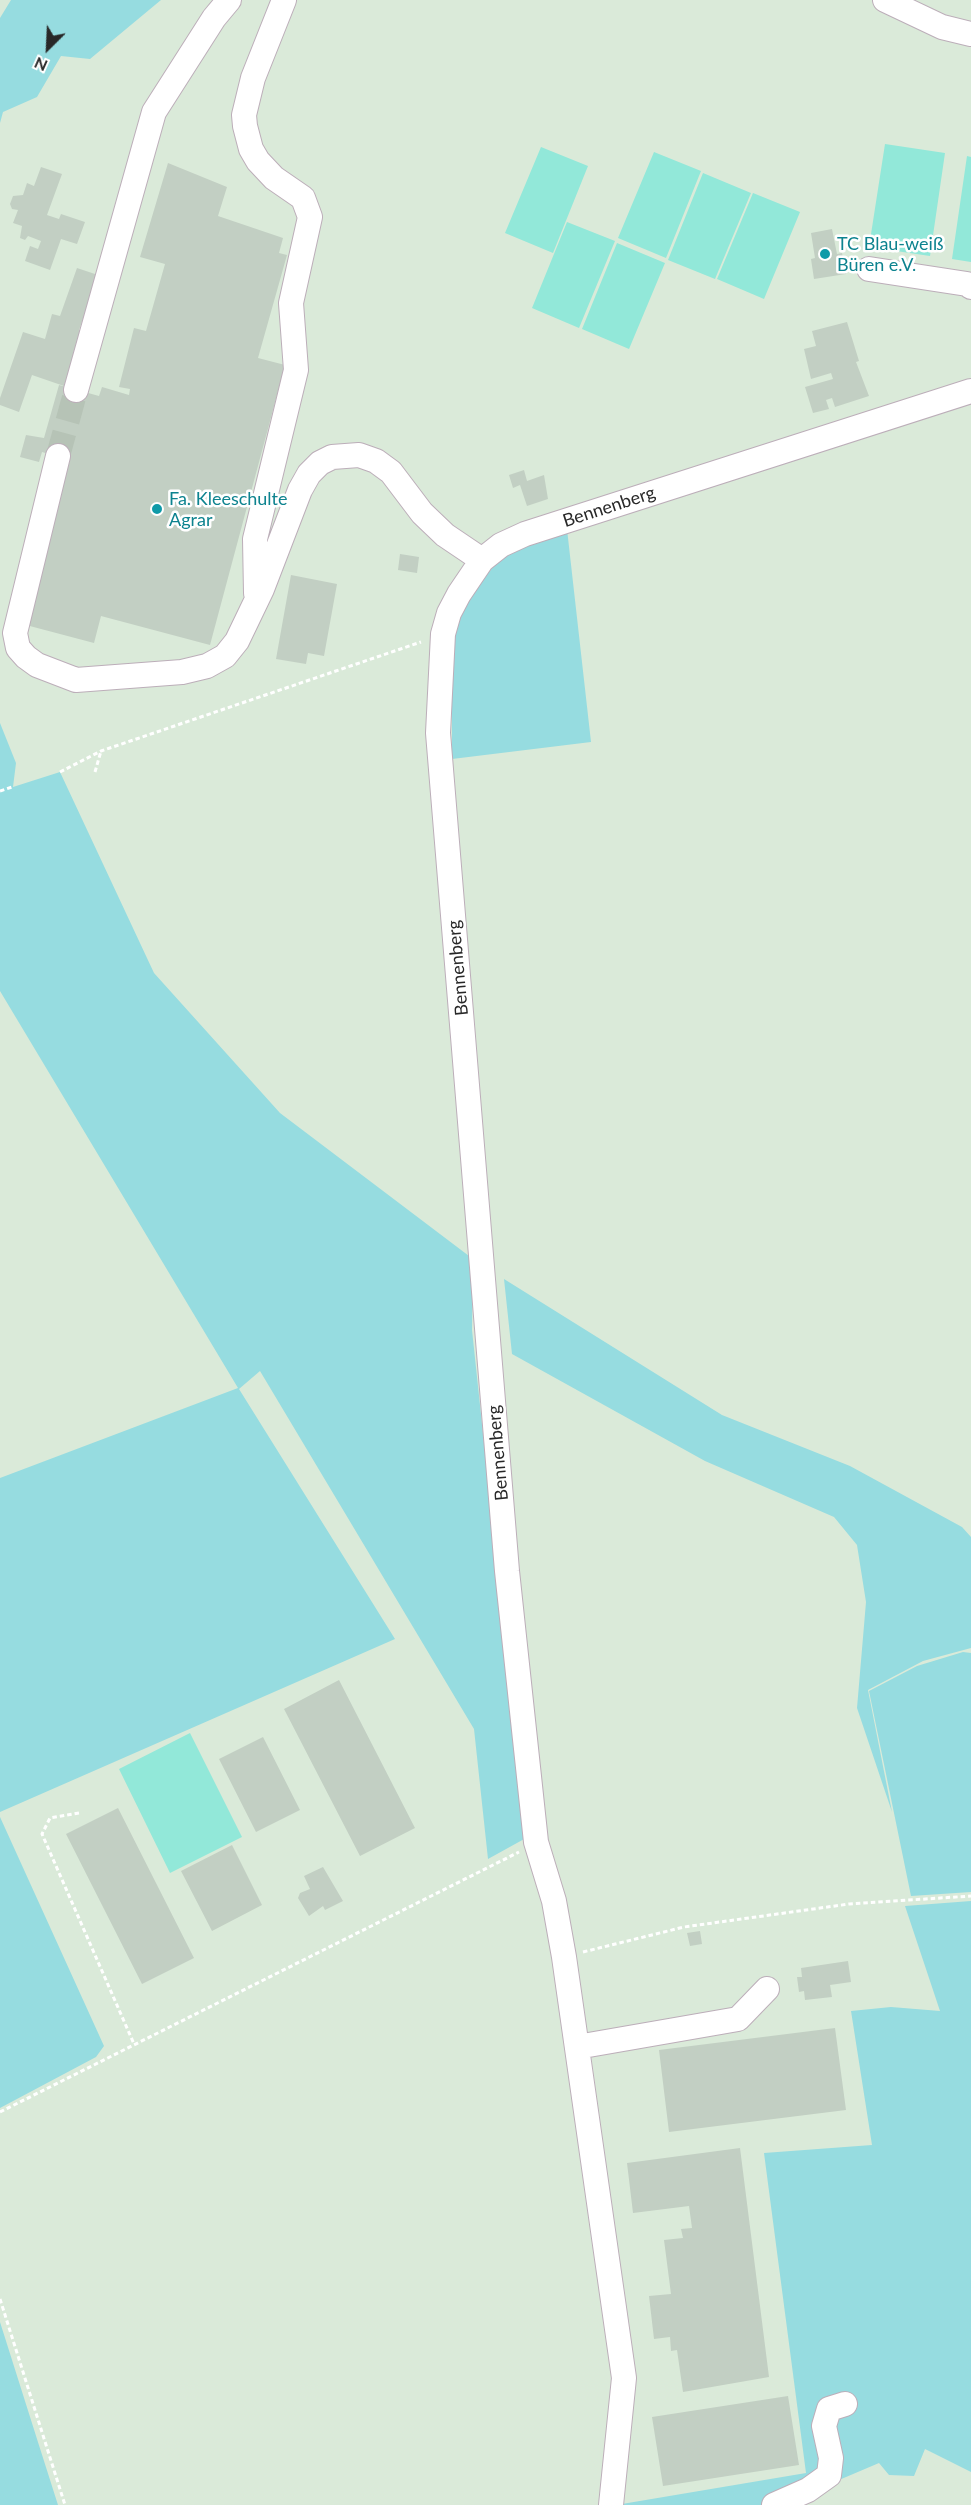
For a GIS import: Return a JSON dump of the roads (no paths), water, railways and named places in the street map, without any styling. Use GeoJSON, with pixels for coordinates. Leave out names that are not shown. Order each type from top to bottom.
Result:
{"type":"FeatureCollection","features":[{"type":"Feature","properties":{"kind":"street"},"geometry":{"type":"LineString","coordinates":[[76,390],[154,112],[214,18],[230,0]]}},
{"type":"Feature","properties":{"kind":"street"},"geometry":{"type":"LineString","coordinates":[[257,598],[255,539],[296,370],[291,303],[310,217],[310,210],[303,198],[274,178],[258,161],[251,149],[244,126],[244,115],[253,78],[284,0]]}},
{"type":"Feature","properties":{"kind":"street"},"geometry":{"type":"LineString","coordinates":[[885,0],[942,27],[971,34]]}},
{"type":"Feature","properties":{"kind":"street"},"geometry":{"type":"LineString","coordinates":[[869,269],[967,284],[971,287]]}},
{"type":"Feature","properties":{"kind":"street","name":"Bennenberg"},"geometry":{"type":"LineString","coordinates":[[611,2505],[624,2378],[564,1957],[554,1900],[536,1842],[507,1571],[439,744],[443,634],[449,613],[459,594],[482,560],[501,545],[525,534],[971,391]]}},
{"type":"Feature","properties":{"kind":"street"},"geometry":{"type":"LineString","coordinates":[[58,456],[16,619],[15,633],[18,648],[26,657],[38,665],[76,680],[182,672],[207,666],[225,656],[237,641],[257,598],[300,490],[309,474],[320,463],[346,454],[359,455],[376,461],[391,472],[444,536],[482,560]]}},
{"type":"Feature","properties":{"kind":"street"},"geometry":{"type":"LineString","coordinates":[[577,2047],[738,2019],[767,1989]]}},
{"type":"Feature","properties":{"kind":"street"},"geometry":{"type":"LineString","coordinates":[[774,2505],[808,2490],[830,2475],[831,2458],[824,2426],[829,2409],[845,2404]]}},
{"type":"Feature","properties":{"kind":"tunnel"},"geometry":{"type":"LineString","coordinates":[[58,456],[76,390]]}},
{"type":"Feature","properties":{"kind":"place","name":"TC Blau-weiß Büren e.V."},"geometry":{"type":"Point","coordinates":[825,254]}},
{"type":"Feature","properties":{"kind":"place","name":"Fa. Kleeschulte Agrar"},"geometry":{"type":"Point","coordinates":[157,509]}}]}
